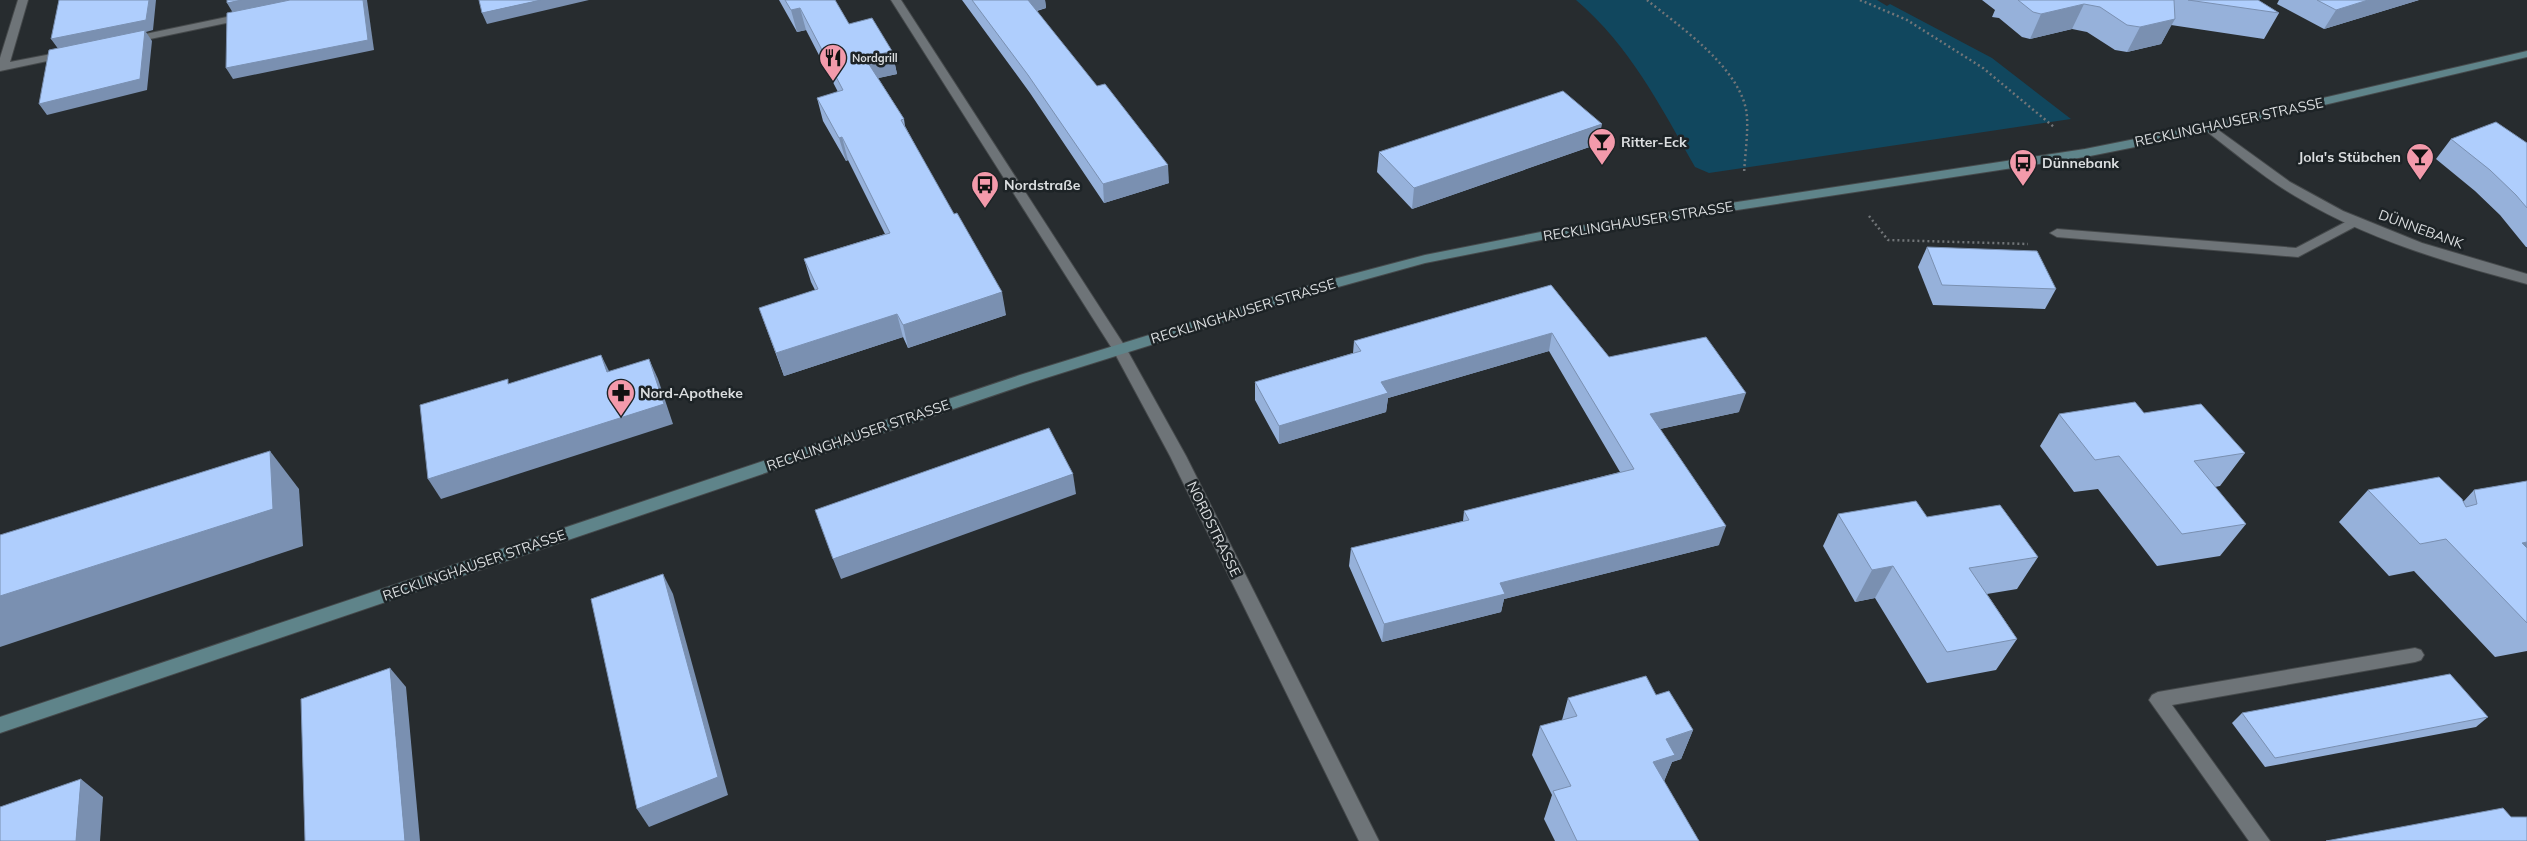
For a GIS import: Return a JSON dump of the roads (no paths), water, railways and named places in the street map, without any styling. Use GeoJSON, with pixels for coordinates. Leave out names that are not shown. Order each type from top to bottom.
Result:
{"type":"FeatureCollection","features":[{"type":"Feature","properties":{"kind":"street"},"geometry":{"type":"LineString","coordinates":[[23,0],[2,68],[80,51]]}},
{"type":"Feature","properties":{"kind":"street","name":"NORDSTRASSE"},"geometry":{"type":"LineString","coordinates":[[896,0],[1119,348],[1178,456],[1370,841]]}},
{"type":"Feature","properties":{"kind":"street"},"geometry":{"type":"LineString","coordinates":[[119,43],[254,14]]}},
{"type":"Feature","properties":{"kind":"street","name":"RECKLINGHAUSER STRASSE"},"geometry":{"type":"LineString","coordinates":[[0,724],[1119,348],[1316,288],[1425,259],[1546,235],[2085,153],[2210,128],[2527,54]]}},
{"type":"Feature","properties":{"kind":"street","name":"DÜNNEBANK"},"geometry":{"type":"LineString","coordinates":[[2210,128],[2311,200],[2355,221],[2456,259],[2527,279]]}},
{"type":"Feature","properties":{"kind":"street"},"geometry":{"type":"LineString","coordinates":[[2056,233],[2298,253],[2355,221]]}},
{"type":"Feature","properties":{"kind":"street"},"geometry":{"type":"LineString","coordinates":[[2260,841],[2158,700],[2415,655]]}},
{"type":"Feature","properties":{"kind":"place","name":"Nordgrill"},"geometry":{"type":"Point","coordinates":[833,82]}},
{"type":"Feature","properties":{"kind":"place","name":"Ritter-Eck"},"geometry":{"type":"Point","coordinates":[1602,166]}},
{"type":"Feature","properties":{"kind":"place","name":"Jola's Stübchen"},"geometry":{"type":"Point","coordinates":[2420,181]}},
{"type":"Feature","properties":{"kind":"place","name":"Dünnebank"},"geometry":{"type":"Point","coordinates":[2023,187]}},
{"type":"Feature","properties":{"kind":"place","name":"Nordstraße"},"geometry":{"type":"Point","coordinates":[985,209]}},
{"type":"Feature","properties":{"kind":"place","name":"Nord-Apotheke"},"geometry":{"type":"Point","coordinates":[621,417]}}]}
